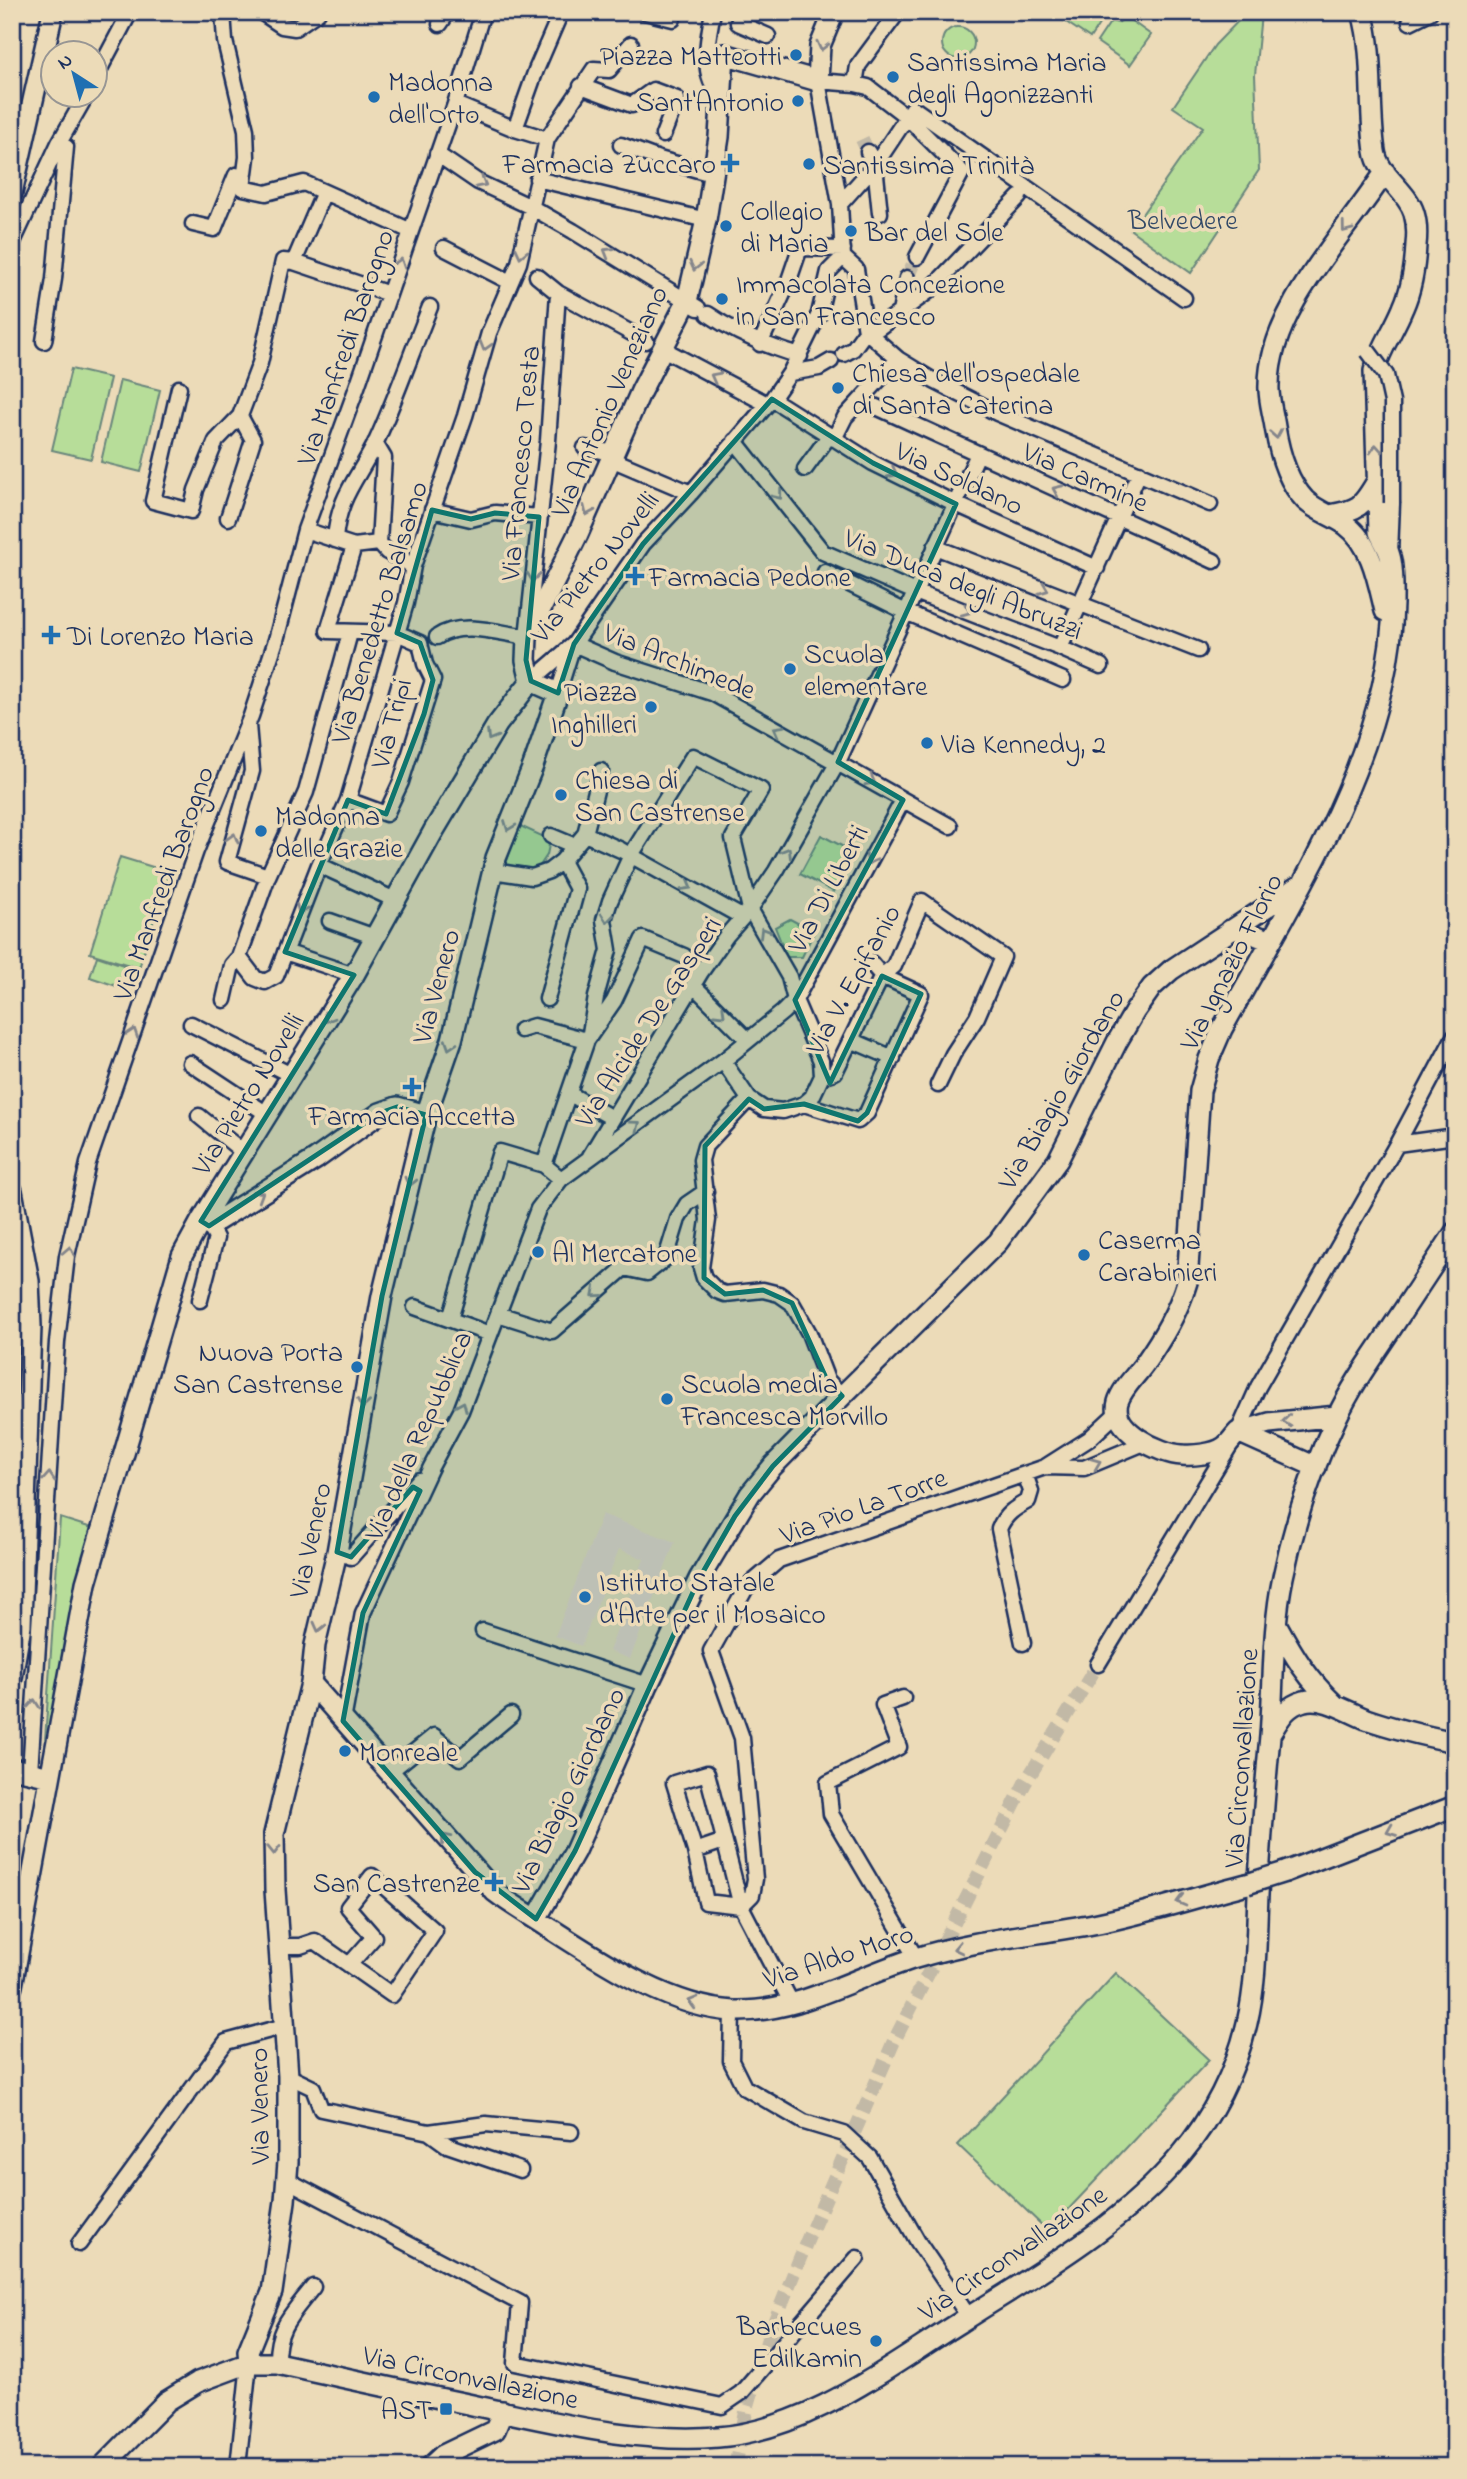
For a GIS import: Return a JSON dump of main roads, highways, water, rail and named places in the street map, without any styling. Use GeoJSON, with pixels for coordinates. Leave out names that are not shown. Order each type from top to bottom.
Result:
{"type":"FeatureCollection","features":[{"type":"Feature","properties":{"kind":"tunnel"},"geometry":{"type":"LineString","coordinates":[[862,139],[868,152]]}},
{"type":"Feature","properties":{"kind":"tunnel"},"geometry":{"type":"LineString","coordinates":[[907,278],[914,262]]}},
{"type":"Feature","properties":{"kind":"tunnel"},"geometry":{"type":"LineString","coordinates":[[735,2467],[746,2412],[769,2335],[894,2041],[1025,1783],[1098,1664]]}},
{"type":"Feature","properties":{"kind":"place","name":"Piazza Matteotti"},"geometry":{"type":"Point","coordinates":[796,55]}},
{"type":"Feature","properties":{"kind":"place","name":"Santissima Maria degli Agonizzanti"},"geometry":{"type":"Point","coordinates":[893,77]}},
{"type":"Feature","properties":{"kind":"place","name":"Madonna dell'Orto"},"geometry":{"type":"Point","coordinates":[374,97]}},
{"type":"Feature","properties":{"kind":"place","name":"Sant'Antonio"},"geometry":{"type":"Point","coordinates":[798,101]}},
{"type":"Feature","properties":{"kind":"place","name":"Farmacia Zuccaro"},"geometry":{"type":"Point","coordinates":[730,163]}},
{"type":"Feature","properties":{"kind":"place","name":"Santissima Trinità"},"geometry":{"type":"Point","coordinates":[809,164]}},
{"type":"Feature","properties":{"kind":"place","name":"Collegio di Maria"},"geometry":{"type":"Point","coordinates":[726,226]}},
{"type":"Feature","properties":{"kind":"place","name":"Bar del Sole"},"geometry":{"type":"Point","coordinates":[851,231]}},
{"type":"Feature","properties":{"kind":"place","name":"Immacolata Concezione in San Francesco"},"geometry":{"type":"Point","coordinates":[722,299]}},
{"type":"Feature","properties":{"kind":"place","name":"Chiesa dell'ospedale di Santa Caterina"},"geometry":{"type":"Point","coordinates":[838,388]}},
{"type":"Feature","properties":{"kind":"place","name":"Farmacia Pedone"},"geometry":{"type":"Point","coordinates":[635,576]}},
{"type":"Feature","properties":{"kind":"place","name":"Di Lorenzo Maria"},"geometry":{"type":"Point","coordinates":[51,635]}},
{"type":"Feature","properties":{"kind":"place","name":"Scuola elementare"},"geometry":{"type":"Point","coordinates":[790,669]}},
{"type":"Feature","properties":{"kind":"place","name":"Piazza Inghilleri"},"geometry":{"type":"Point","coordinates":[651,707]}},
{"type":"Feature","properties":{"kind":"place","name":"Via Kennedy, 2"},"geometry":{"type":"Point","coordinates":[927,743]}},
{"type":"Feature","properties":{"kind":"place","name":"Chiesa di San Castrense"},"geometry":{"type":"Point","coordinates":[561,795]}},
{"type":"Feature","properties":{"kind":"place","name":"Madonna delle Grazie"},"geometry":{"type":"Point","coordinates":[261,831]}},
{"type":"Feature","properties":{"kind":"place","name":"Farmacia Accetta"},"geometry":{"type":"Point","coordinates":[412,1087]}},
{"type":"Feature","properties":{"kind":"place","name":"Al Mercatone"},"geometry":{"type":"Point","coordinates":[538,1252]}},
{"type":"Feature","properties":{"kind":"place","name":"Caserma Carabinieri"},"geometry":{"type":"Point","coordinates":[1084,1255]}},
{"type":"Feature","properties":{"kind":"place","name":"Nuova Porta San Castrense"},"geometry":{"type":"Point","coordinates":[357,1367]}},
{"type":"Feature","properties":{"kind":"place","name":"Scuola media Francesca Morvillo"},"geometry":{"type":"Point","coordinates":[667,1399]}},
{"type":"Feature","properties":{"kind":"place","name":"Istituto Statale d'Arte per il Mosaico"},"geometry":{"type":"Point","coordinates":[585,1597]}},
{"type":"Feature","properties":{"kind":"place","name":"Monreale"},"geometry":{"type":"Point","coordinates":[345,1751]}},
{"type":"Feature","properties":{"kind":"place","name":"San Castrenze"},"geometry":{"type":"Point","coordinates":[494,1882]}},
{"type":"Feature","properties":{"kind":"place","name":"Barbecues Edilkamin"},"geometry":{"type":"Point","coordinates":[876,2341]}},
{"type":"Feature","properties":{"kind":"place","name":"AST"},"geometry":{"type":"Point","coordinates":[446,2409]}},
{"type":"Feature","properties":{"kind":"park label","name":"Belvedere"},"geometry":{"type":"Point","coordinates":[1183,219]}}]}
